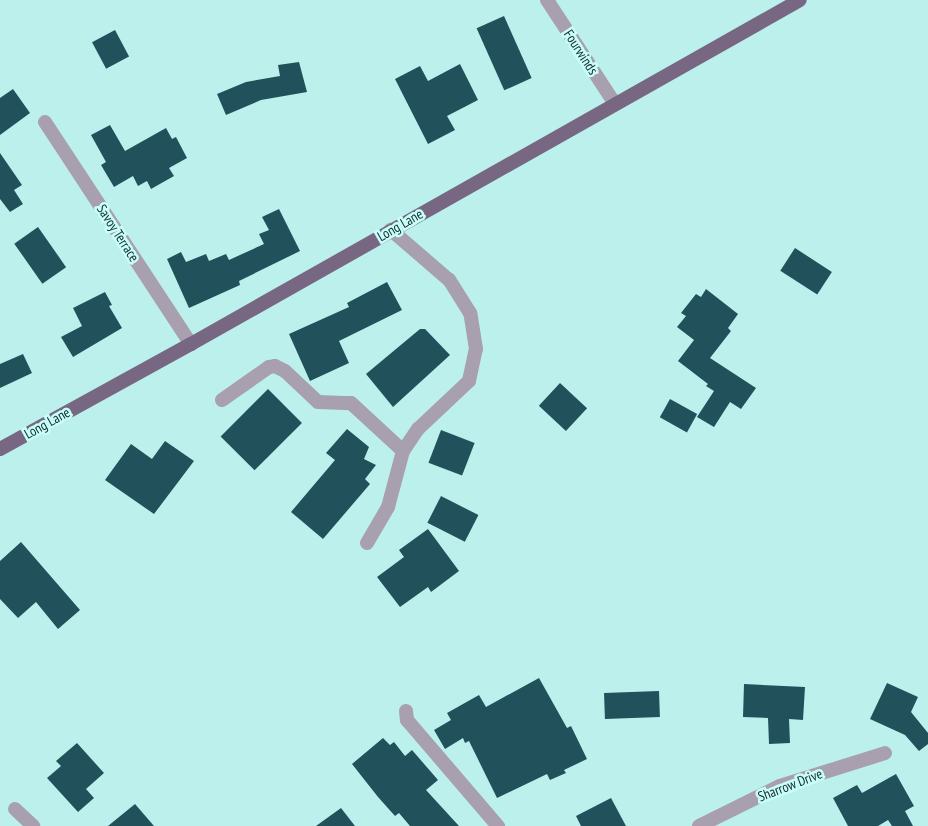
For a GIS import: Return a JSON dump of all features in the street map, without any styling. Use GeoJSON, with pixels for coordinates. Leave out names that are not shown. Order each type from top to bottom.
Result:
{"type":"FeatureCollection","features":[{"type":"Feature","properties":{"kind":"main road","name":"Long Lane"},"geometry":{"type":"LineString","coordinates":[[0,449],[191,344],[800,0]]}},
{"type":"Feature","properties":{"kind":"street","name":"Fourwinds"},"geometry":{"type":"LineString","coordinates":[[547,0],[615,104]]}},
{"type":"Feature","properties":{"kind":"street","name":"Savoy Terrace"},"geometry":{"type":"LineString","coordinates":[[45,122],[191,344]]}},
{"type":"Feature","properties":{"kind":"street"},"geometry":{"type":"LineString","coordinates":[[367,543],[388,507],[403,451],[418,429],[470,381],[476,349],[470,312],[448,280],[391,230]]}},
{"type":"Feature","properties":{"kind":"street"},"geometry":{"type":"LineString","coordinates":[[222,400],[269,367],[275,366],[284,371],[318,402],[351,403],[403,451]]}},
{"type":"Feature","properties":{"kind":"street"},"geometry":{"type":"LineString","coordinates":[[406,711],[407,720],[498,826]]}},
{"type":"Feature","properties":{"kind":"street","name":"Sharrow Drive"},"geometry":{"type":"LineString","coordinates":[[698,826],[780,786],[885,753]]}},
{"type":"Feature","properties":{"kind":"street"},"geometry":{"type":"LineString","coordinates":[[15,809],[33,826]]}},
{"type":"Feature","properties":{"kind":"building"},"geometry":{"type":"Polygon","coordinates":[[[504,16],[532,78],[504,90],[477,28],[504,16]]]}},
{"type":"Feature","properties":{"kind":"building"},"geometry":{"type":"Polygon","coordinates":[[[115,30],[129,56],[106,69],[92,42],[115,30]]]}},
{"type":"Feature","properties":{"kind":"building"},"geometry":{"type":"Polygon","coordinates":[[[299,62],[307,92],[261,100],[226,115],[217,94],[246,82],[280,76],[278,65],[299,62]]]}},
{"type":"Feature","properties":{"kind":"building"},"geometry":{"type":"Polygon","coordinates":[[[460,64],[478,100],[447,116],[455,130],[428,144],[395,79],[420,66],[428,81],[460,64]]]}},
{"type":"Feature","properties":{"kind":"building"},"geometry":{"type":"Polygon","coordinates":[[[13,89],[30,113],[0,135],[0,98],[13,89]]]}},
{"type":"Feature","properties":{"kind":"building"},"geometry":{"type":"Polygon","coordinates":[[[110,125],[125,151],[166,128],[172,139],[176,137],[187,158],[169,168],[174,176],[151,189],[147,181],[138,186],[133,176],[114,187],[101,165],[106,162],[91,135],[110,125]]]}},
{"type":"Feature","properties":{"kind":"building"},"geometry":{"type":"Polygon","coordinates":[[[0,153],[22,185],[14,190],[23,204],[10,212],[0,199],[0,153]]]}},
{"type":"Feature","properties":{"kind":"building"},"geometry":{"type":"Polygon","coordinates":[[[279,209],[300,251],[239,281],[240,285],[189,308],[167,259],[181,252],[186,262],[206,254],[209,261],[226,254],[229,260],[264,244],[259,234],[269,230],[262,217],[279,209]]]}},
{"type":"Feature","properties":{"kind":"building"},"geometry":{"type":"Polygon","coordinates":[[[38,227],[66,267],[42,284],[14,244],[38,227]]]}},
{"type":"Feature","properties":{"kind":"building"},"geometry":{"type":"Polygon","coordinates":[[[795,248],[832,272],[817,295],[780,271],[795,248]]]}},
{"type":"Feature","properties":{"kind":"building"},"geometry":{"type":"Polygon","coordinates":[[[387,282],[402,310],[339,341],[349,363],[310,381],[289,334],[349,307],[347,303],[387,282]]]}},
{"type":"Feature","properties":{"kind":"building"},"geometry":{"type":"Polygon","coordinates":[[[706,289],[738,314],[728,328],[731,331],[710,358],[756,388],[741,409],[730,402],[714,427],[697,417],[714,391],[706,386],[708,384],[678,361],[694,340],[677,327],[686,316],[681,313],[696,294],[701,297],[706,289]]]}},
{"type":"Feature","properties":{"kind":"building"},"geometry":{"type":"Polygon","coordinates":[[[105,292],[112,305],[109,306],[122,328],[73,357],[61,337],[82,326],[73,308],[105,292]]]}},
{"type":"Feature","properties":{"kind":"building"},"geometry":{"type":"Polygon","coordinates":[[[420,329],[425,329],[450,355],[393,407],[366,374],[420,329]]]}},
{"type":"Feature","properties":{"kind":"building"},"geometry":{"type":"Polygon","coordinates":[[[23,354],[32,373],[0,388],[0,364],[23,354]]]}},
{"type":"Feature","properties":{"kind":"building"},"geometry":{"type":"Polygon","coordinates":[[[560,383],[587,408],[566,431],[539,406],[560,383]]]}},
{"type":"Feature","properties":{"kind":"building"},"geometry":{"type":"Polygon","coordinates":[[[268,389],[302,423],[255,470],[221,436],[268,389]]]}},
{"type":"Feature","properties":{"kind":"building"},"geometry":{"type":"Polygon","coordinates":[[[670,399],[697,414],[687,432],[660,417],[670,399]]]}},
{"type":"Feature","properties":{"kind":"building"},"geometry":{"type":"Polygon","coordinates":[[[347,429],[369,447],[364,459],[376,465],[365,479],[370,484],[323,539],[291,512],[335,460],[326,453],[347,429]]]}},
{"type":"Feature","properties":{"kind":"building"},"geometry":{"type":"Polygon","coordinates":[[[441,430],[475,443],[462,476],[428,463],[441,430]]]}},
{"type":"Feature","properties":{"kind":"building"},"geometry":{"type":"Polygon","coordinates":[[[165,441],[194,461],[154,514],[105,480],[131,444],[152,459],[165,441]]]}},
{"type":"Feature","properties":{"kind":"building"},"geometry":{"type":"Polygon","coordinates":[[[441,496],[478,515],[465,542],[427,523],[441,496]]]}},
{"type":"Feature","properties":{"kind":"building"},"geometry":{"type":"Polygon","coordinates":[[[428,529],[459,571],[431,592],[428,587],[400,607],[377,577],[404,557],[399,550],[428,529]]]}},
{"type":"Feature","properties":{"kind":"building"},"geometry":{"type":"Polygon","coordinates":[[[21,542],[80,610],[58,629],[36,602],[18,618],[0,599],[0,561],[21,542]]]}},
{"type":"Feature","properties":{"kind":"building"},"geometry":{"type":"Polygon","coordinates":[[[539,678],[567,728],[571,726],[587,759],[564,770],[566,773],[550,780],[547,774],[497,798],[469,741],[465,743],[463,738],[445,749],[434,730],[451,720],[447,713],[479,695],[486,707],[539,678]]]}},
{"type":"Feature","properties":{"kind":"building"},"geometry":{"type":"Polygon","coordinates":[[[887,683],[918,697],[911,712],[928,733],[928,744],[919,751],[905,735],[870,719],[887,683]]]}},
{"type":"Feature","properties":{"kind":"building"},"geometry":{"type":"Polygon","coordinates":[[[744,684],[805,687],[803,720],[789,719],[790,743],[769,744],[768,718],[743,717],[744,684]]]}},
{"type":"Feature","properties":{"kind":"building"},"geometry":{"type":"Polygon","coordinates":[[[659,691],[660,717],[605,719],[604,693],[659,691]]]}},
{"type":"Feature","properties":{"kind":"building"},"geometry":{"type":"Polygon","coordinates":[[[383,738],[390,745],[394,742],[405,756],[412,750],[438,780],[426,790],[459,826],[410,826],[399,813],[395,816],[378,797],[352,764],[383,738]]]}},
{"type":"Feature","properties":{"kind":"building"},"geometry":{"type":"Polygon","coordinates":[[[77,743],[104,773],[86,789],[94,798],[78,812],[47,778],[61,766],[56,761],[77,743]]]}},
{"type":"Feature","properties":{"kind":"building"},"geometry":{"type":"Polygon","coordinates":[[[896,774],[914,806],[905,811],[913,826],[892,826],[888,820],[878,826],[848,826],[833,798],[857,785],[862,793],[896,774]]]}},
{"type":"Feature","properties":{"kind":"building"},"geometry":{"type":"Polygon","coordinates":[[[611,798],[626,826],[581,826],[576,816],[611,798]]]}},
{"type":"Feature","properties":{"kind":"building"},"geometry":{"type":"Polygon","coordinates":[[[135,804],[154,826],[108,826],[135,804]]]}},
{"type":"Feature","properties":{"kind":"building"},"geometry":{"type":"Polygon","coordinates":[[[341,808],[355,826],[316,826],[341,808]]]}}]}
